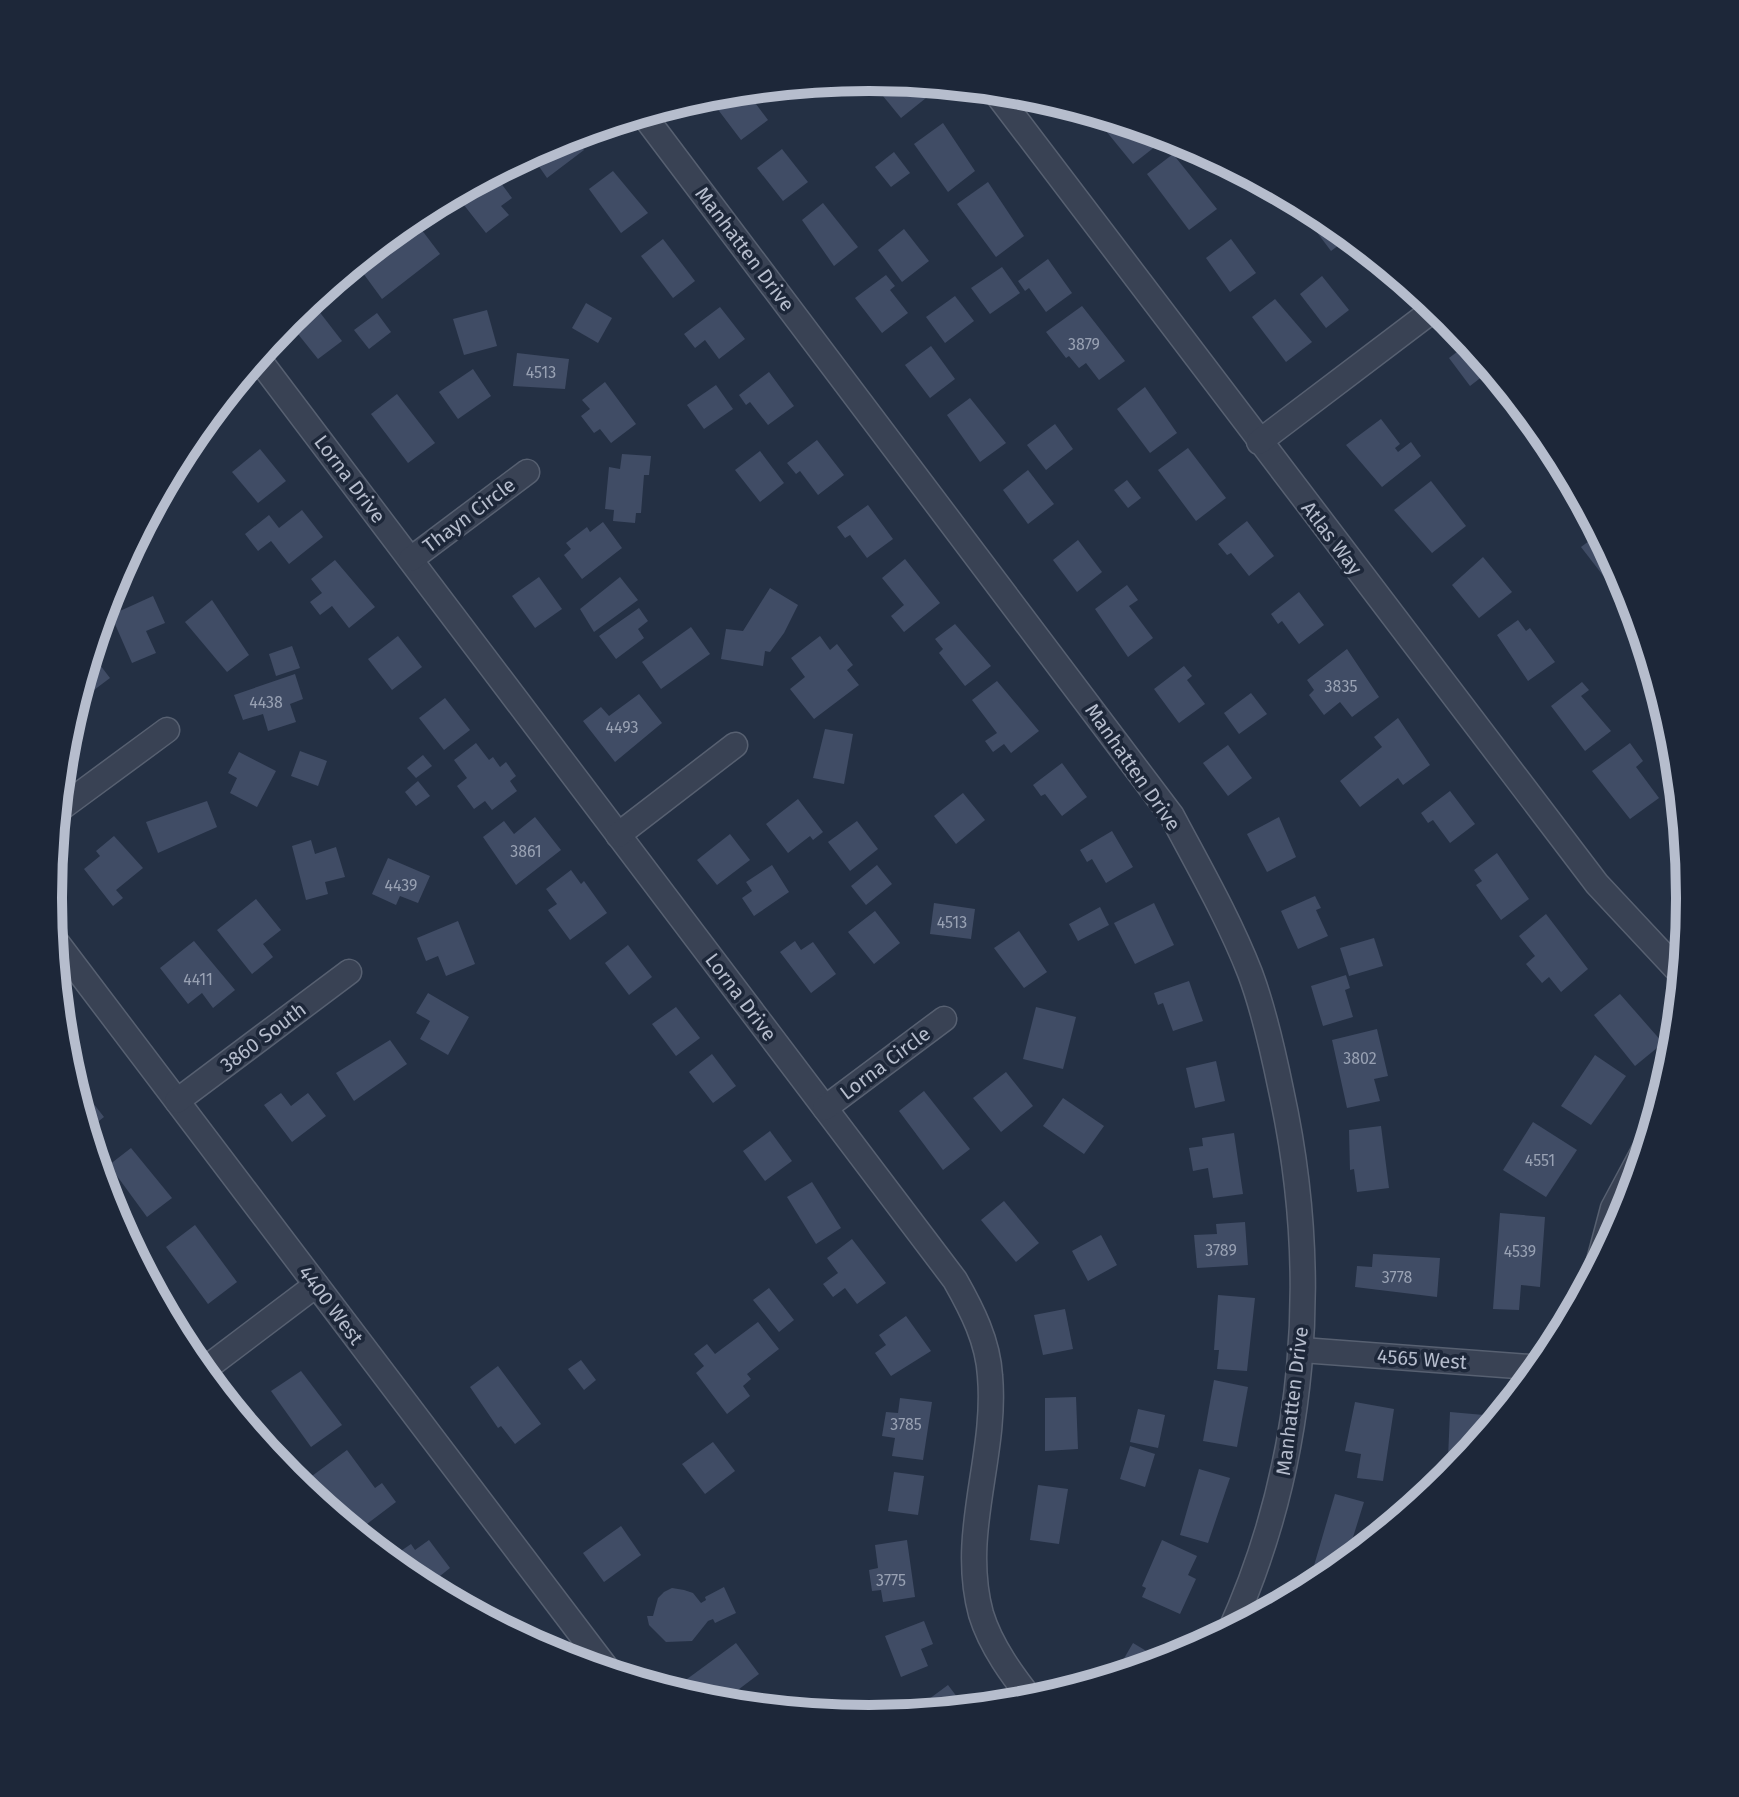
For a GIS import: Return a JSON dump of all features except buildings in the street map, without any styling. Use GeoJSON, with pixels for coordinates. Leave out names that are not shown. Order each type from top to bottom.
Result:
{"type":"FeatureCollection","features":[{"type":"Feature","properties":{"kind":"street","name":"Atlas Way"},"geometry":{"type":"LineString","coordinates":[[1003,103],[1597,884],[1674,966]]}},
{"type":"Feature","properties":{"kind":"street","name":"Manhatten Drive"},"geometry":{"type":"LineString","coordinates":[[649,122],[1172,816],[1213,893],[1250,974],[1274,1060],[1295,1154],[1305,1252],[1302,1350],[1283,1480],[1266,1541],[1235,1619]]}},
{"type":"Feature","properties":{"kind":"street"},"geometry":{"type":"LineString","coordinates":[[1259,442],[1427,315]]}},
{"type":"Feature","properties":{"kind":"street","name":"Lorna Drive"},"geometry":{"type":"LineString","coordinates":[[263,365],[955,1280],[972,1308],[985,1343],[991,1377],[989,1416],[972,1538],[973,1568],[982,1614],[994,1645],[1025,1690]]}},
{"type":"Feature","properties":{"kind":"street","name":"Thayn Circle"},"geometry":{"type":"LineString","coordinates":[[411,559],[527,472]]}},
{"type":"Feature","properties":{"kind":"street"},"geometry":{"type":"LineString","coordinates":[[68,803],[167,730]]}},
{"type":"Feature","properties":{"kind":"street"},"geometry":{"type":"LineString","coordinates":[[618,835],[735,745]]}},
{"type":"Feature","properties":{"kind":"street","name":"4400 West"},"geometry":{"type":"LineString","coordinates":[[64,952],[600,1659]]}},
{"type":"Feature","properties":{"kind":"street","name":"3860 South"},"geometry":{"type":"LineString","coordinates":[[177,1101],[349,972]]}},
{"type":"Feature","properties":{"kind":"street","name":"Lorna Circle"},"geometry":{"type":"LineString","coordinates":[[825,1108],[944,1019]]}},
{"type":"Feature","properties":{"kind":"street"},"geometry":{"type":"LineString","coordinates":[[1609,1223],[1622,1191]]}},
{"type":"Feature","properties":{"kind":"street"},"geometry":{"type":"LineString","coordinates":[[211,1365],[316,1285]]}},
{"type":"Feature","properties":{"kind":"street","name":"4565 West"},"geometry":{"type":"LineString","coordinates":[[1302,1350],[1527,1367]]}}]}
